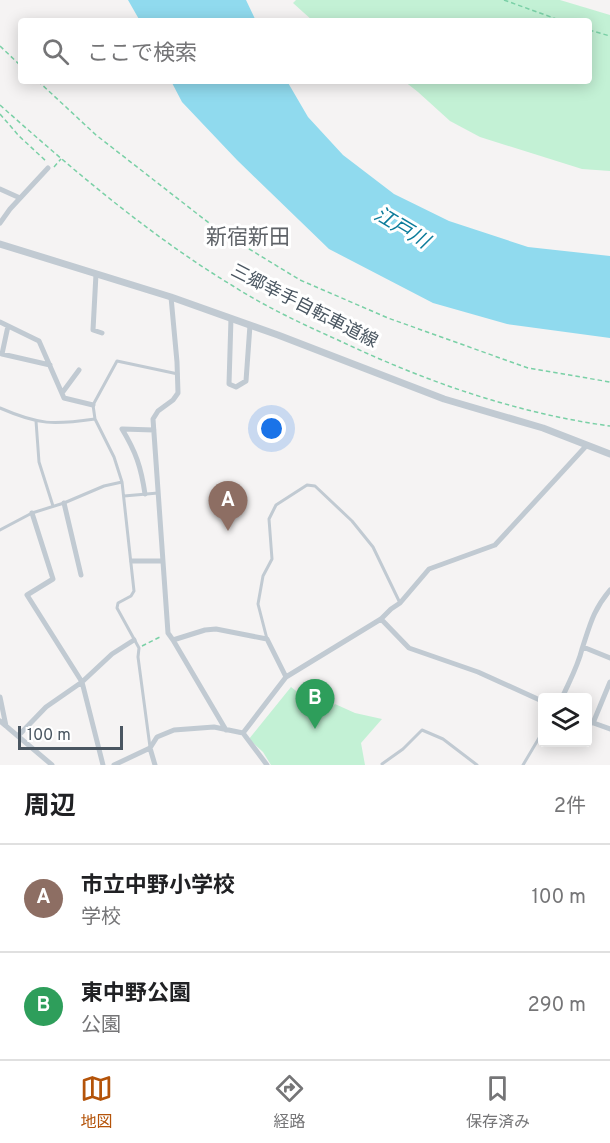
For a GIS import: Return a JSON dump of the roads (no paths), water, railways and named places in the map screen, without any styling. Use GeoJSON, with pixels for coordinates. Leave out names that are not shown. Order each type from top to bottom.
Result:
{"type":"FeatureCollection","features":[{"type":"Feature","properties":{"kind":"street"},"geometry":{"type":"LineString","coordinates":[[0,223],[20,198],[51,167]]}},
{"type":"Feature","properties":{"kind":"street"},"geometry":{"type":"LineString","coordinates":[[0,189],[20,198]]}},
{"type":"Feature","properties":{"kind":"street"},"geometry":{"type":"LineString","coordinates":[[0,244],[171,297],[444,399],[543,428],[610,454]]}},
{"type":"Feature","properties":{"kind":"street"},"geometry":{"type":"LineString","coordinates":[[96,274],[93,330],[102,333]]}},
{"type":"Feature","properties":{"kind":"street"},"geometry":{"type":"LineString","coordinates":[[171,297],[178,393],[173,400],[158,411],[153,419],[168,633],[225,730]]}},
{"type":"Feature","properties":{"kind":"street"},"geometry":{"type":"LineString","coordinates":[[231,318],[229,384],[236,387],[246,381],[250,325]]}},
{"type":"Feature","properties":{"kind":"street"},"geometry":{"type":"LineString","coordinates":[[0,322],[39,341],[64,398],[93,405]]}},
{"type":"Feature","properties":{"kind":"street"},"geometry":{"type":"LineString","coordinates":[[8,326],[2,354],[50,365]]}},
{"type":"Feature","properties":{"kind":"street"},"geometry":{"type":"LineString","coordinates":[[62,393],[79,370]]}},
{"type":"Feature","properties":{"kind":"street"},"geometry":{"type":"LineString","coordinates":[[145,494],[136,452],[122,429],[154,430]]}},
{"type":"Feature","properties":{"kind":"street"},"geometry":{"type":"LineString","coordinates":[[243,733],[286,677],[381,619],[400,603],[429,569],[495,545],[587,445]]}},
{"type":"Feature","properties":{"kind":"street"},"geometry":{"type":"LineString","coordinates":[[64,503],[81,575]]}},
{"type":"Feature","properties":{"kind":"street"},"geometry":{"type":"LineString","coordinates":[[32,513],[53,579],[27,595],[82,682],[104,765]]}},
{"type":"Feature","properties":{"kind":"street"},"geometry":{"type":"LineString","coordinates":[[132,561],[163,561]]}},
{"type":"Feature","properties":{"kind":"street"},"geometry":{"type":"LineString","coordinates":[[564,693],[583,646],[590,621],[598,605],[610,590]]}},
{"type":"Feature","properties":{"kind":"street"},"geometry":{"type":"LineString","coordinates":[[381,619],[409,648],[478,672],[538,699]]}},
{"type":"Feature","properties":{"kind":"street"},"geometry":{"type":"LineString","coordinates":[[173,640],[216,629],[267,639],[286,677]]}},
{"type":"Feature","properties":{"kind":"street"},"geometry":{"type":"LineString","coordinates":[[18,736],[46,707],[82,682],[112,654],[134,640]]}},
{"type":"Feature","properties":{"kind":"street"},"geometry":{"type":"LineString","coordinates":[[583,646],[610,658]]}},
{"type":"Feature","properties":{"kind":"street"},"geometry":{"type":"LineString","coordinates":[[592,718],[610,682]]}},
{"type":"Feature","properties":{"kind":"street"},"geometry":{"type":"LineString","coordinates":[[0,697],[6,726]]}},
{"type":"Feature","properties":{"kind":"street"},"geometry":{"type":"LineString","coordinates":[[0,721],[52,765]]}},
{"type":"Feature","properties":{"kind":"street"},"geometry":{"type":"LineString","coordinates":[[592,723],[610,729]]}},
{"type":"Feature","properties":{"kind":"street"},"geometry":{"type":"LineString","coordinates":[[114,765],[150,748],[157,737],[174,730],[214,728],[243,733],[267,765]]}},
{"type":"Feature","properties":{"kind":"street"},"geometry":{"type":"LineString","coordinates":[[150,748],[155,765]]}},
{"type":"Feature","properties":{"kind":"lane"},"geometry":{"type":"LineString","coordinates":[[150,748],[138,657],[139,648],[117,609],[118,603],[131,596],[134,591],[122,482],[114,457],[95,419],[93,405],[117,361],[178,374]]}},
{"type":"Feature","properties":{"kind":"lane"},"geometry":{"type":"LineString","coordinates":[[0,408],[27,419],[58,424],[95,419]]}},
{"type":"Feature","properties":{"kind":"lane"},"geometry":{"type":"LineString","coordinates":[[36,421],[39,462],[53,506]]}},
{"type":"Feature","properties":{"kind":"lane"},"geometry":{"type":"LineString","coordinates":[[0,531],[32,513],[64,503],[104,486],[122,482]]}},
{"type":"Feature","properties":{"kind":"lane"},"geometry":{"type":"LineString","coordinates":[[267,639],[258,604],[263,576],[272,559],[269,519],[276,505],[307,485],[315,486],[352,521],[373,547],[400,603]]}},
{"type":"Feature","properties":{"kind":"lane"},"geometry":{"type":"LineString","coordinates":[[124,496],[158,494]]}},
{"type":"Feature","properties":{"kind":"lane"},"geometry":{"type":"LineString","coordinates":[[382,764],[403,749],[422,730],[442,739],[477,765]]}},
{"type":"Feature","properties":{"kind":"lane"},"geometry":{"type":"LineString","coordinates":[[523,765],[538,741]]}},
{"type":"Feature","properties":{"kind":"water"},"geometry":{"type":"Polygon","coordinates":[[[128,0],[246,0],[255,18],[138,18],[128,0]]]}},
{"type":"Feature","properties":{"kind":"water","name":"江戸川"},"geometry":{"type":"Polygon","coordinates":[[[173,84],[289,84],[308,117],[343,155],[394,194],[449,221],[528,247],[610,256],[610,338],[507,324],[433,303],[329,249],[237,160],[182,102],[173,84]]]}},
{"type":"Feature","properties":{"kind":"place","name":"市立中野小学校"},"geometry":{"type":"Point","coordinates":[228,531]}},
{"type":"Feature","properties":{"kind":"place","name":"東中野公園"},"geometry":{"type":"Point","coordinates":[315,729]}},
{"type":"Feature","properties":{"kind":"district","name":"新宿新田"},"geometry":{"type":"Point","coordinates":[248,238]}}]}
